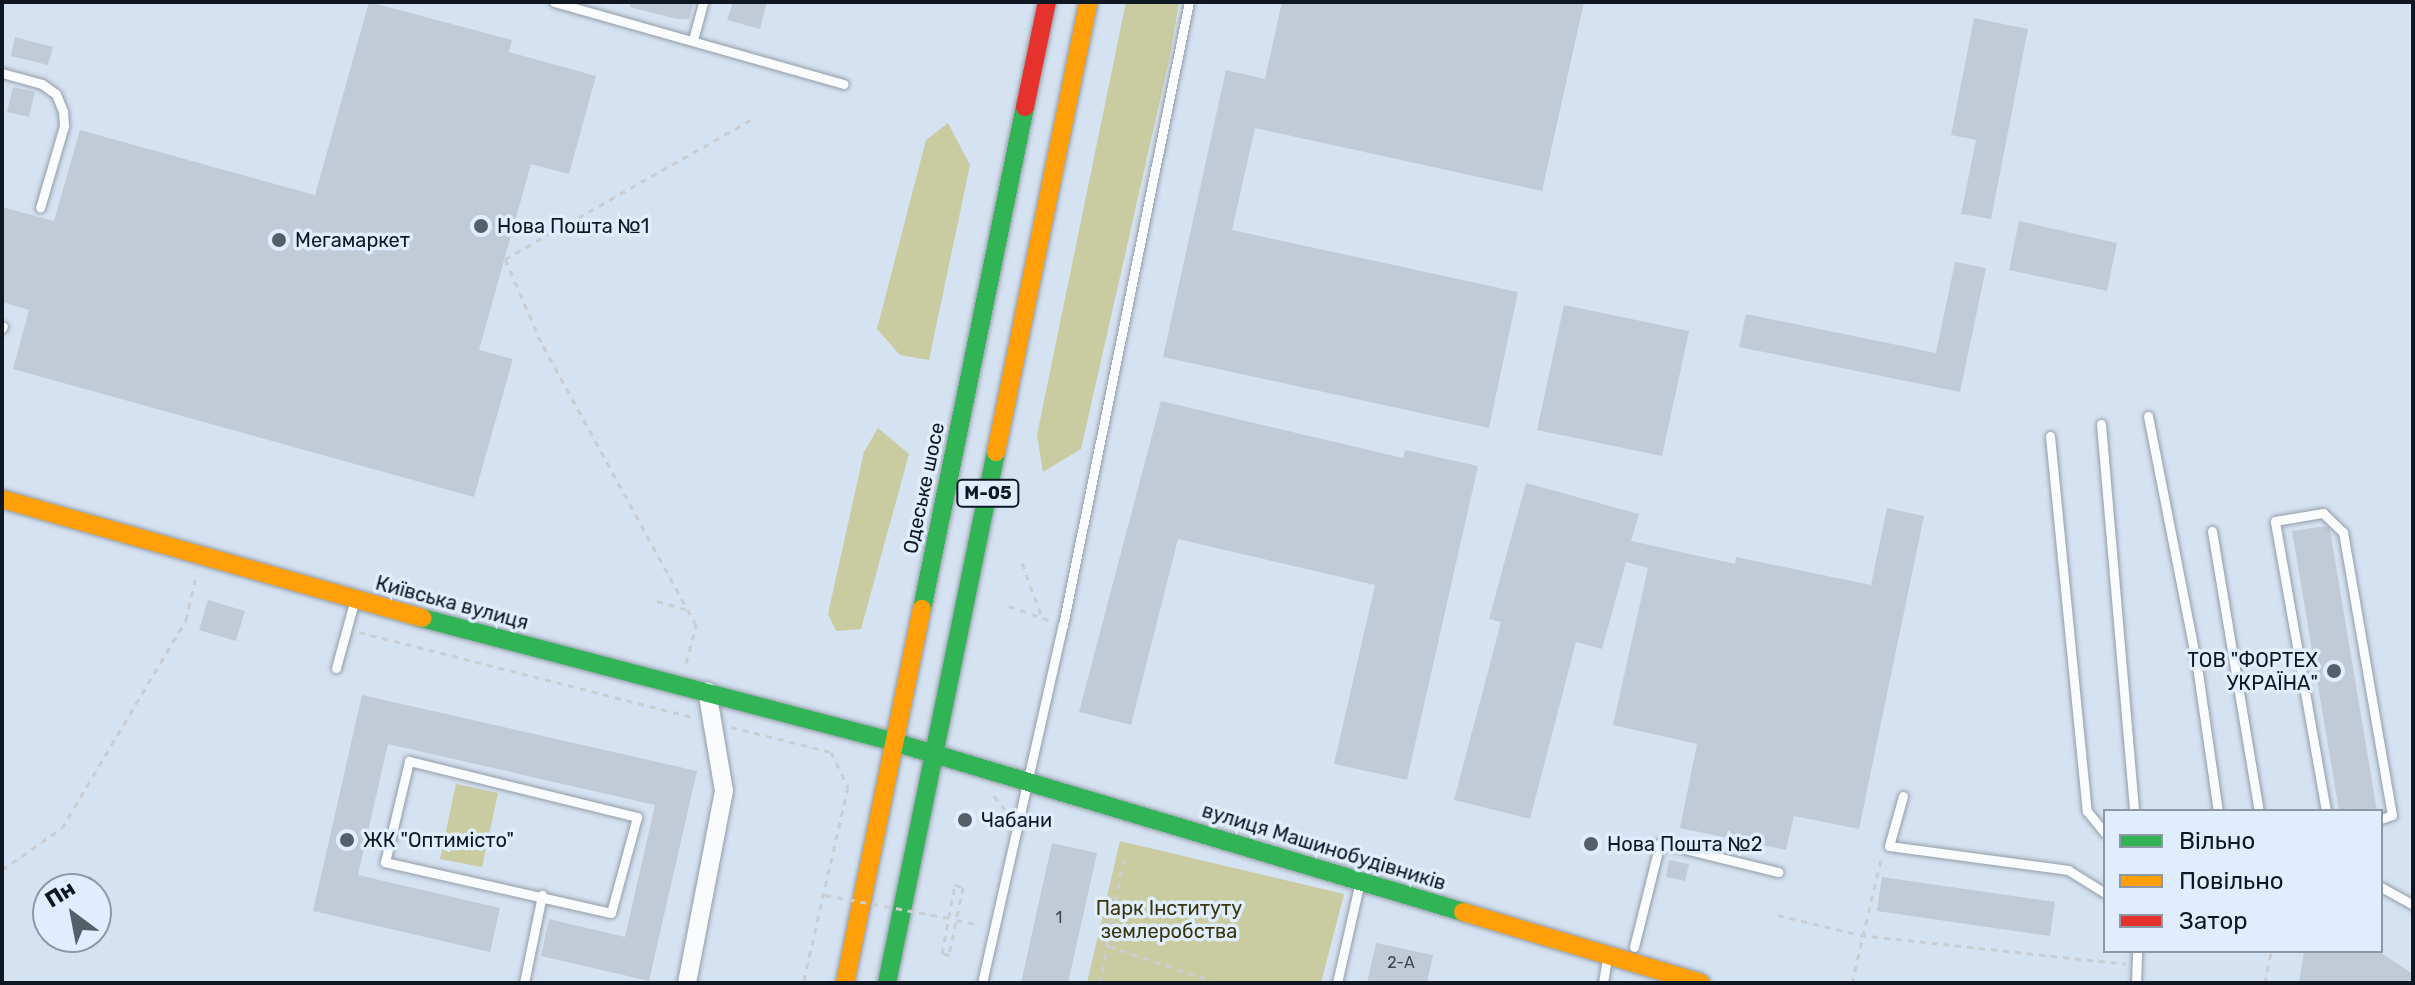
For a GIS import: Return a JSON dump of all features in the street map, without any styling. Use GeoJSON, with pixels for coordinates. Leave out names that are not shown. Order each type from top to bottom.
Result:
{"type":"FeatureCollection","features":[{"type":"Feature","properties":{"kind":"main road","name":"Одеське шосе"},"geometry":{"type":"LineString","coordinates":[[845,983],[1047,2]]}},
{"type":"Feature","properties":{"kind":"main road","name":"М-05"},"geometry":{"type":"LineString","coordinates":[[887,983],[1088,2]]}},
{"type":"Feature","properties":{"kind":"main road","name":"Київська вулиця"},"geometry":{"type":"LineString","coordinates":[[2,499],[354,600],[707,691],[935,754]]}},
{"type":"Feature","properties":{"kind":"main road","name":"вулиця Машинобудівників"},"geometry":{"type":"LineString","coordinates":[[935,754],[1701,983]]}},
{"type":"Feature","properties":{"kind":"street"},"geometry":{"type":"LineString","coordinates":[[687,983],[724,791],[707,691]]}},
{"type":"Feature","properties":{"kind":"lane"},"geometry":{"type":"LineString","coordinates":[[554,2],[844,84]]}},
{"type":"Feature","properties":{"kind":"lane"},"geometry":{"type":"LineString","coordinates":[[693,40],[703,2]]}},
{"type":"Feature","properties":{"kind":"lane"},"geometry":{"type":"LineString","coordinates":[[982,983],[1063,625],[1189,2]]}},
{"type":"Feature","properties":{"kind":"lane"},"geometry":{"type":"LineString","coordinates":[[2,73],[42,84],[56,94],[63,111],[64,126],[40,208]]}},
{"type":"Feature","properties":{"kind":"lane"},"geometry":{"type":"LineString","coordinates":[[2148,416],[2197,666],[2218,809]]}},
{"type":"Feature","properties":{"kind":"lane"},"geometry":{"type":"LineString","coordinates":[[2101,424],[2134,809]]}},
{"type":"Feature","properties":{"kind":"lane"},"geometry":{"type":"LineString","coordinates":[[2050,436],[2087,811],[2103,831]]}},
{"type":"Feature","properties":{"kind":"lane"},"geometry":{"type":"LineString","coordinates":[[2326,809],[2275,521],[2323,513],[2343,532],[2392,815],[2383,818]]}},
{"type":"Feature","properties":{"kind":"lane"},"geometry":{"type":"LineString","coordinates":[[2212,531],[2259,809]]}},
{"type":"Feature","properties":{"kind":"lane"},"geometry":{"type":"LineString","coordinates":[[336,668],[354,600]]}},
{"type":"Feature","properties":{"kind":"lane"},"geometry":{"type":"LineString","coordinates":[[409,761],[637,817],[611,913],[542,895],[385,862],[409,761]]}},
{"type":"Feature","properties":{"kind":"lane"},"geometry":{"type":"LineString","coordinates":[[1903,796],[1889,846],[2068,870],[2103,892]]}},
{"type":"Feature","properties":{"kind":"lane"},"geometry":{"type":"LineString","coordinates":[[1634,947],[1660,843],[1778,872]]}},
{"type":"Feature","properties":{"kind":"lane"},"geometry":{"type":"LineString","coordinates":[[1337,983],[1360,881]]}},
{"type":"Feature","properties":{"kind":"lane"},"geometry":{"type":"LineString","coordinates":[[2383,888],[2413,905]]}},
{"type":"Feature","properties":{"kind":"lane"},"geometry":{"type":"LineString","coordinates":[[524,983],[542,895]]}},
{"type":"Feature","properties":{"kind":"lane"},"geometry":{"type":"LineString","coordinates":[[2136,983],[2137,953]]}},
{"type":"Feature","properties":{"kind":"lane"},"geometry":{"type":"LineString","coordinates":[[1603,983],[1608,955]]}},
{"type":"Feature","properties":{"kind":"path"},"geometry":{"type":"LineString","coordinates":[[684,667],[696,625],[541,342],[505,259],[752,119]]}},
{"type":"Feature","properties":{"kind":"path"},"geometry":{"type":"LineString","coordinates":[[2,870],[62,828],[186,620],[201,556]]}},
{"type":"Feature","properties":{"kind":"path"},"geometry":{"type":"LineString","coordinates":[[1022,563],[1042,618]]}},
{"type":"Feature","properties":{"kind":"path"},"geometry":{"type":"LineString","coordinates":[[657,601],[688,610]]}},
{"type":"Feature","properties":{"kind":"path"},"geometry":{"type":"LineString","coordinates":[[1009,606],[1063,625]]}},
{"type":"Feature","properties":{"kind":"path"},"geometry":{"type":"LineString","coordinates":[[347,629],[831,752],[840,763],[848,787],[803,983]]}},
{"type":"Feature","properties":{"kind":"path"},"geometry":{"type":"LineString","coordinates":[[1852,983],[1877,864],[1889,846]]}},
{"type":"Feature","properties":{"kind":"path"},"geometry":{"type":"LineString","coordinates":[[1100,983],[1125,852]]}},
{"type":"Feature","properties":{"kind":"path"},"geometry":{"type":"LineString","coordinates":[[955,885],[963,887],[956,920],[949,955],[942,953],[955,885]]}},
{"type":"Feature","properties":{"kind":"path"},"geometry":{"type":"LineString","coordinates":[[825,895],[949,918]]}},
{"type":"Feature","properties":{"kind":"path"},"geometry":{"type":"LineString","coordinates":[[1778,915],[1860,935],[2137,965]]}},
{"type":"Feature","properties":{"kind":"path"},"geometry":{"type":"LineString","coordinates":[[956,920],[975,924]]}},
{"type":"Feature","properties":{"kind":"path"},"geometry":{"type":"LineString","coordinates":[[1109,946],[1218,983]]}},
{"type":"Feature","properties":{"kind":"path"},"geometry":{"type":"LineString","coordinates":[[2265,983],[2271,953]]}},
{"type":"Feature","properties":{"kind":"green space"},"geometry":{"type":"Polygon","coordinates":[[[1126,2],[1179,2],[1170,56],[1081,449],[1043,472],[1037,435],[1126,2]]]}},
{"type":"Feature","properties":{"kind":"green space"},"geometry":{"type":"Polygon","coordinates":[[[948,123],[970,165],[929,360],[900,355],[877,329],[926,140],[948,123]]]}},
{"type":"Feature","properties":{"kind":"green space"},"geometry":{"type":"Polygon","coordinates":[[[878,428],[909,454],[861,629],[836,631],[828,614],[864,452],[878,428]]]}},
{"type":"Feature","properties":{"kind":"green space"},"geometry":{"type":"Polygon","coordinates":[[[456,784],[498,793],[482,867],[440,859],[456,784]]]}},
{"type":"Feature","properties":{"kind":"green space","name":"Парк Інституту землеробства"},"geometry":{"type":"Polygon","coordinates":[[[1120,841],[1344,894],[1321,983],[1087,983],[1120,841]]]}},
{"type":"Feature","properties":{"kind":"building","name":"Мегамаркет"},"geometry":{"type":"Polygon","coordinates":[[[369,2],[512,40],[509,52],[596,76],[569,174],[531,164],[479,350],[513,359],[474,497],[13,369],[29,310],[2,302],[2,207],[54,221],[80,130],[315,195],[369,2]]]}},
{"type":"Feature","properties":{"kind":"building"},"geometry":{"type":"Polygon","coordinates":[[[630,2],[694,2],[689,19],[677,19],[630,7],[630,2]]]}},
{"type":"Feature","properties":{"kind":"building"},"geometry":{"type":"Polygon","coordinates":[[[733,2],[767,2],[760,29],[727,20],[733,2]]]}},
{"type":"Feature","properties":{"kind":"building"},"geometry":{"type":"Polygon","coordinates":[[[1282,2],[1584,2],[1542,191],[1255,128],[1232,230],[1518,292],[1489,428],[1163,357],[1226,70],[1265,79],[1282,2]]]}},
{"type":"Feature","properties":{"kind":"building"},"geometry":{"type":"Polygon","coordinates":[[[1974,18],[2028,29],[1991,219],[1961,214],[1976,140],[1951,135],[1974,18]]]}},
{"type":"Feature","properties":{"kind":"building"},"geometry":{"type":"Polygon","coordinates":[[[15,37],[53,47],[48,65],[11,56],[15,37]]]}},
{"type":"Feature","properties":{"kind":"building"},"geometry":{"type":"Polygon","coordinates":[[[13,87],[35,92],[29,117],[7,112],[13,87]]]}},
{"type":"Feature","properties":{"kind":"building"},"geometry":{"type":"Polygon","coordinates":[[[2019,221],[2117,243],[2107,291],[2009,270],[2019,221]]]}},
{"type":"Feature","properties":{"kind":"building"},"geometry":{"type":"Polygon","coordinates":[[[1955,262],[1986,268],[1960,392],[1739,347],[1746,314],[1936,353],[1955,262]]]}},
{"type":"Feature","properties":{"kind":"building"},"geometry":{"type":"Polygon","coordinates":[[[1564,305],[1689,331],[1662,456],[1537,430],[1564,305]]]}},
{"type":"Feature","properties":{"kind":"building"},"geometry":{"type":"Polygon","coordinates":[[[1161,401],[1403,458],[1405,450],[1478,466],[1407,780],[1334,764],[1375,585],[1178,539],[1131,725],[1079,712],[1161,401]]]}},
{"type":"Feature","properties":{"kind":"building"},"geometry":{"type":"Polygon","coordinates":[[[1526,483],[1639,514],[1631,541],[1735,564],[1736,557],[1871,585],[1887,508],[1924,516],[1859,829],[1794,816],[1786,850],[1680,828],[1697,744],[1613,725],[1648,568],[1626,562],[1602,649],[1576,642],[1530,819],[1454,800],[1501,622],[1489,619],[1526,483]]]}},
{"type":"Feature","properties":{"kind":"building","name":"ТОВ \"ФОРТЕХ УКРАЇНА\""},"geometry":{"type":"Polygon","coordinates":[[[2326,526],[2330,530],[2377,809],[2339,809],[2292,531],[2326,526]]]}},
{"type":"Feature","properties":{"kind":"building"},"geometry":{"type":"Polygon","coordinates":[[[208,600],[245,611],[236,641],[199,630],[208,600]]]}},
{"type":"Feature","properties":{"kind":"building","name":"ЖК \"Оптимісто\""},"geometry":{"type":"Polygon","coordinates":[[[362,695],[697,771],[649,981],[541,956],[549,919],[625,937],[655,805],[388,744],[358,875],[500,908],[490,952],[313,911],[362,695]]]}},
{"type":"Feature","properties":{"kind":"building"},"geometry":{"type":"Polygon","coordinates":[[[1052,843],[1097,853],[1068,983],[1021,983],[1052,843]]]}},
{"type":"Feature","properties":{"kind":"building"},"geometry":{"type":"Polygon","coordinates":[[[1669,860],[1689,864],[1685,881],[1666,877],[1669,860]]]}},
{"type":"Feature","properties":{"kind":"building"},"geometry":{"type":"Polygon","coordinates":[[[1882,877],[2055,902],[2050,936],[1877,911],[1882,877]]]}},
{"type":"Feature","properties":{"kind":"building"},"geometry":{"type":"Polygon","coordinates":[[[1376,943],[1433,955],[1427,983],[1367,983],[1376,943]]]}},
{"type":"Feature","properties":{"kind":"building"},"geometry":{"type":"Polygon","coordinates":[[[2304,953],[2381,953],[2413,974],[2413,983],[2299,983],[2304,953]]]}},
{"type":"Feature","properties":{"kind":"traffic: fast"},"geometry":{"type":"LineString","coordinates":[[922,609],[1025,107]]}},
{"type":"Feature","properties":{"kind":"traffic: fast"},"geometry":{"type":"LineString","coordinates":[[887,983],[996,452]]}},
{"type":"Feature","properties":{"kind":"traffic: fast"},"geometry":{"type":"LineString","coordinates":[[422,618],[894,742],[1463,912]]}},
{"type":"Feature","properties":{"kind":"traffic: slow"},"geometry":{"type":"LineString","coordinates":[[996,452],[1088,2]]}},
{"type":"Feature","properties":{"kind":"traffic: slow"},"geometry":{"type":"LineString","coordinates":[[2,499],[422,618]]}},
{"type":"Feature","properties":{"kind":"traffic: slow"},"geometry":{"type":"LineString","coordinates":[[845,983],[922,609]]}},
{"type":"Feature","properties":{"kind":"traffic: slow"},"geometry":{"type":"LineString","coordinates":[[1463,912],[1701,983]]}},
{"type":"Feature","properties":{"kind":"traffic: jam"},"geometry":{"type":"LineString","coordinates":[[1025,107],[1047,2]]}},
{"type":"Feature","properties":{"kind":"place","name":"Нова Пошта №1"},"geometry":{"type":"Point","coordinates":[481,226]}},
{"type":"Feature","properties":{"kind":"place","name":"Мегамаркет"},"geometry":{"type":"Point","coordinates":[279,240]}},
{"type":"Feature","properties":{"kind":"place","name":"ТОВ \"ФОРТЕХ УКРАЇНА\""},"geometry":{"type":"Point","coordinates":[2334,671]}},
{"type":"Feature","properties":{"kind":"place","name":"Чабани"},"geometry":{"type":"Point","coordinates":[965,820]}},
{"type":"Feature","properties":{"kind":"place","name":"ЖК \"Оптимісто\""},"geometry":{"type":"Point","coordinates":[347,840]}},
{"type":"Feature","properties":{"kind":"place","name":"Нова Пошта №2"},"geometry":{"type":"Point","coordinates":[1591,844]}}]}
